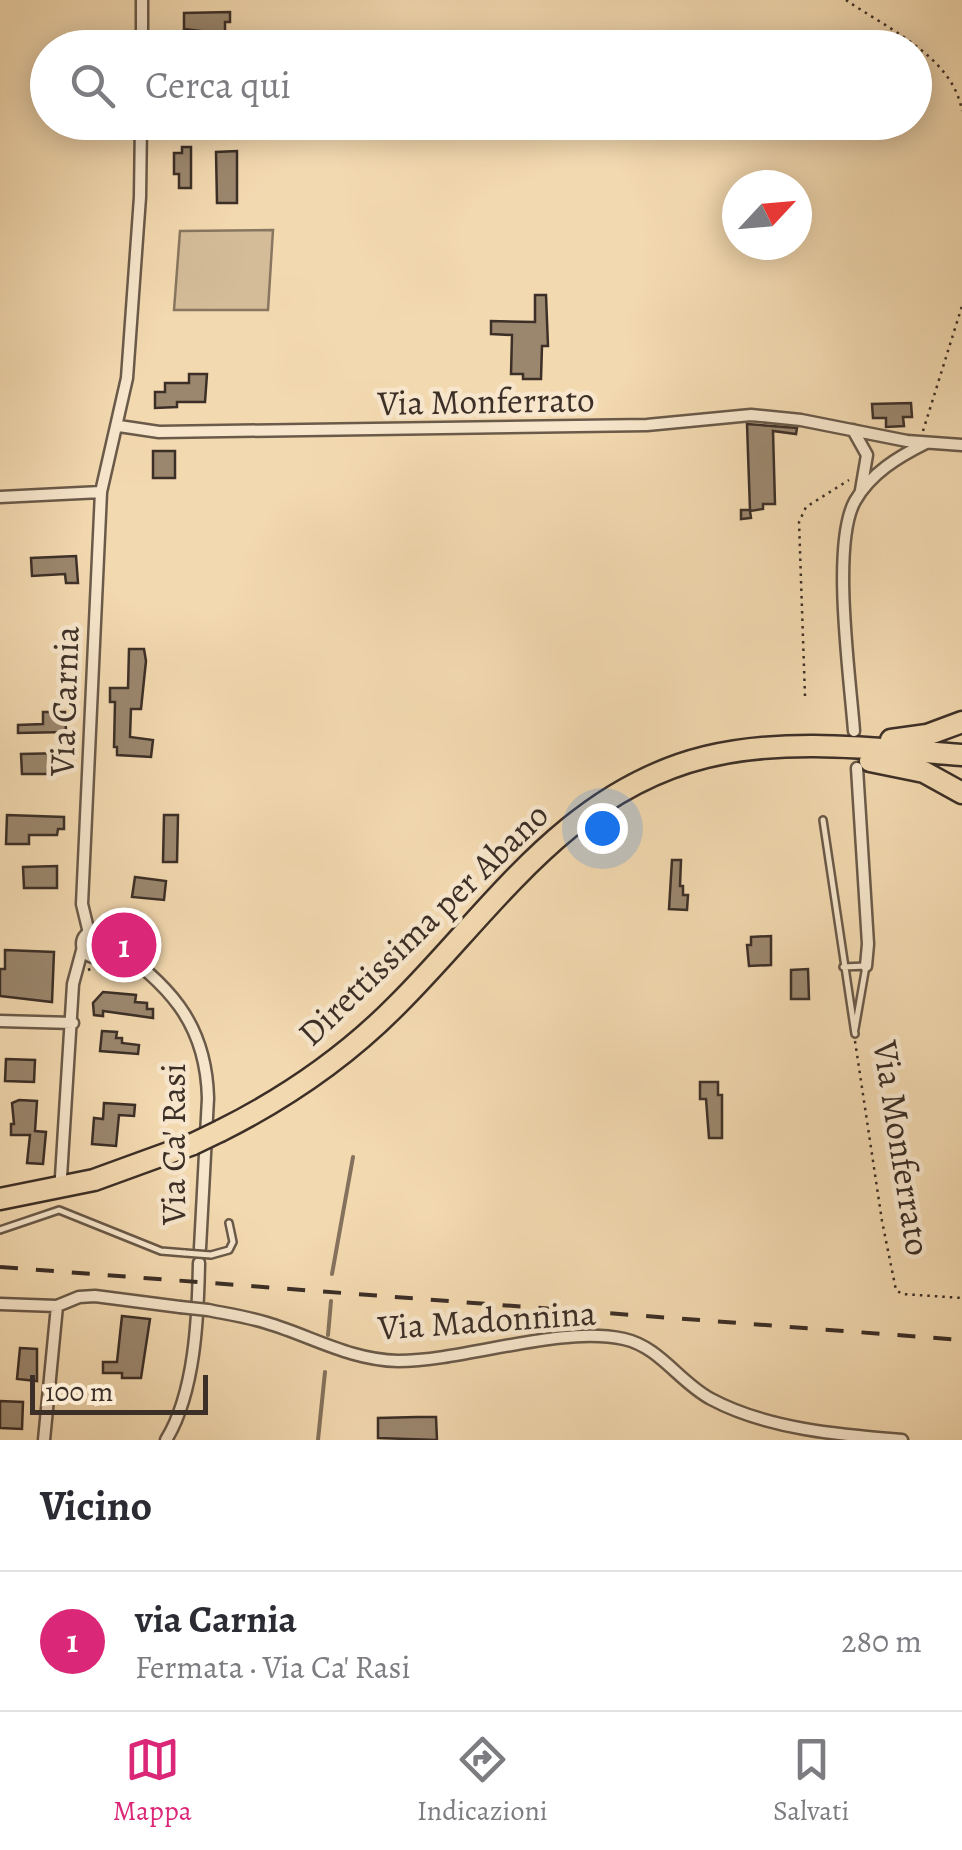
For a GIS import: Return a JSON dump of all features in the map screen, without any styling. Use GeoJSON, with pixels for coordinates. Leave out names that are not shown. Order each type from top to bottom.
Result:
{"type":"FeatureCollection","features":[{"type":"Feature","properties":{"kind":"highway"},"geometry":{"type":"LineString","coordinates":[[780,746],[828,740],[912,738],[962,722]]}},
{"type":"Feature","properties":{"kind":"highway"},"geometry":{"type":"LineString","coordinates":[[780,746],[832,758],[910,767],[962,794]]}},
{"type":"Feature","properties":{"kind":"highway","name":"Direttissima per Abano"},"geometry":{"type":"LineString","coordinates":[[0,1199],[94,1180],[192,1144],[312,1077],[371,1030],[438,963],[524,866],[585,814],[634,784],[685,763],[780,746],[962,755]]}},
{"type":"Feature","properties":{"kind":"street"},"geometry":{"type":"LineString","coordinates":[[142,0],[142,30]]}},
{"type":"Feature","properties":{"kind":"street","name":"Via Carnia"},"geometry":{"type":"LineString","coordinates":[[94,932],[83,914],[101,492],[119,426],[134,315],[139,140]]}},
{"type":"Feature","properties":{"kind":"street","name":"Via Monferrato"},"geometry":{"type":"LineString","coordinates":[[119,426],[159,432],[499,429],[659,425],[751,416],[801,420],[924,443],[962,445]]}},
{"type":"Feature","properties":{"kind":"street"},"geometry":{"type":"LineString","coordinates":[[853,430],[867,455],[890,438],[896,452],[893,460]]}},
{"type":"Feature","properties":{"kind":"street","name":"Via Monferrato"},"geometry":{"type":"LineString","coordinates":[[861,491],[893,460],[924,443]]}},
{"type":"Feature","properties":{"kind":"street","name":"Via Monferrato"},"geometry":{"type":"LineString","coordinates":[[854,731],[844,527],[861,491],[867,455]]}},
{"type":"Feature","properties":{"kind":"street"},"geometry":{"type":"LineString","coordinates":[[0,497],[101,492]]}},
{"type":"Feature","properties":{"kind":"street","name":"Via Monferrato"},"geometry":{"type":"LineString","coordinates":[[857,768],[866,966]]}},
{"type":"Feature","properties":{"kind":"street"},"geometry":{"type":"LineString","coordinates":[[82,971],[84,938],[94,932],[108,941],[104,953]]}},
{"type":"Feature","properties":{"kind":"street","name":"Via Ca' Rasi"},"geometry":{"type":"LineString","coordinates":[[108,941],[165,987],[194,1027],[205,1058],[208,1098],[200,1248]]}},
{"type":"Feature","properties":{"kind":"street"},"geometry":{"type":"LineString","coordinates":[[83,947],[92,956]]}},
{"type":"Feature","properties":{"kind":"street"},"geometry":{"type":"LineString","coordinates":[[61,1177],[73,984],[92,956],[122,951]]}},
{"type":"Feature","properties":{"kind":"street"},"geometry":{"type":"LineString","coordinates":[[0,1020],[73,1023]]}},
{"type":"Feature","properties":{"kind":"street","name":"Via Ca' Rasi"},"geometry":{"type":"LineString","coordinates":[[166,1440],[181,1412],[189,1373],[199,1263]]}},
{"type":"Feature","properties":{"kind":"street","name":"Via Madonnina"},"geometry":{"type":"LineString","coordinates":[[0,1304],[56,1306],[79,1297],[95,1296],[208,1310],[270,1324],[342,1352],[396,1361],[574,1337],[623,1339],[659,1356],[710,1398],[766,1421],[860,1438],[902,1440]]}},
{"type":"Feature","properties":{"kind":"street"},"geometry":{"type":"LineString","coordinates":[[44,1440],[56,1306]]}},
{"type":"Feature","properties":{"kind":"lane"},"geometry":{"type":"LineString","coordinates":[[823,820],[854,1034]]}},
{"type":"Feature","properties":{"kind":"lane"},"geometry":{"type":"LineString","coordinates":[[842,967],[866,966]]}},
{"type":"Feature","properties":{"kind":"lane","name":"Via Monferrato"},"geometry":{"type":"LineString","coordinates":[[854,1034],[866,966]]}},
{"type":"Feature","properties":{"kind":"lane"},"geometry":{"type":"LineString","coordinates":[[0,1230],[60,1210],[161,1250],[211,1255],[230,1250],[230,1223]]}},
{"type":"Feature","properties":{"kind":"path"},"geometry":{"type":"LineString","coordinates":[[846,0],[889,30]]}},
{"type":"Feature","properties":{"kind":"path"},"geometry":{"type":"LineString","coordinates":[[932,60],[950,77],[960,96],[962,111]]}},
{"type":"Feature","properties":{"kind":"path"},"geometry":{"type":"LineString","coordinates":[[924,443],[962,306]]}},
{"type":"Feature","properties":{"kind":"path"},"geometry":{"type":"LineString","coordinates":[[805,696],[799,522],[806,507],[864,473]]}},
{"type":"Feature","properties":{"kind":"path"},"geometry":{"type":"LineString","coordinates":[[82,971],[96,964],[124,967]]}},
{"type":"Feature","properties":{"kind":"path","name":"Via Monferrato"},"geometry":{"type":"LineString","coordinates":[[854,1034],[896,1290],[902,1294],[962,1298]]}},
{"type":"Feature","properties":{"kind":"shaded area"},"geometry":{"type":"Polygon","coordinates":[[[273,230],[268,310],[174,310],[180,231],[273,230]]]}},
{"type":"Feature","properties":{"kind":"building"},"geometry":{"type":"Polygon","coordinates":[[[230,12],[230,22],[225,22],[225,30],[184,29],[184,13],[230,12]]]}},
{"type":"Feature","properties":{"kind":"building"},"geometry":{"type":"Polygon","coordinates":[[[182,147],[191,147],[191,188],[179,188],[179,174],[174,174],[174,153],[182,153],[182,147]]]}},
{"type":"Feature","properties":{"kind":"building"},"geometry":{"type":"Polygon","coordinates":[[[237,151],[237,203],[217,203],[216,152],[237,151]]]}},
{"type":"Feature","properties":{"kind":"building"},"geometry":{"type":"Polygon","coordinates":[[[535,295],[546,295],[548,346],[542,346],[541,379],[523,379],[523,374],[511,374],[512,335],[491,334],[491,321],[535,322],[535,295]]]}},
{"type":"Feature","properties":{"kind":"building"},"geometry":{"type":"Polygon","coordinates":[[[189,374],[207,374],[205,402],[177,402],[177,407],[155,408],[155,392],[165,392],[165,383],[189,383],[189,374]]]}},
{"type":"Feature","properties":{"kind":"building"},"geometry":{"type":"Polygon","coordinates":[[[911,403],[912,417],[903,417],[904,426],[886,427],[886,418],[873,418],[872,404],[911,403]]]}},
{"type":"Feature","properties":{"kind":"building"},"geometry":{"type":"Polygon","coordinates":[[[747,424],[797,428],[796,434],[773,431],[775,504],[763,504],[763,509],[750,511],[751,518],[741,519],[741,510],[750,510],[747,424]]]}},
{"type":"Feature","properties":{"kind":"building"},"geometry":{"type":"Polygon","coordinates":[[[153,451],[175,451],[175,478],[153,478],[153,451]]]}},
{"type":"Feature","properties":{"kind":"building"},"geometry":{"type":"Polygon","coordinates":[[[76,556],[78,583],[66,583],[65,574],[32,576],[31,558],[76,556]]]}},
{"type":"Feature","properties":{"kind":"building"},"geometry":{"type":"Polygon","coordinates":[[[129,649],[144,649],[146,661],[141,709],[131,709],[130,737],[153,740],[151,757],[117,755],[114,747],[115,702],[110,702],[110,688],[128,688],[129,649]]]}},
{"type":"Feature","properties":{"kind":"building"},"geometry":{"type":"Polygon","coordinates":[[[43,712],[65,712],[66,732],[18,733],[18,725],[43,724],[43,712]]]}},
{"type":"Feature","properties":{"kind":"building"},"geometry":{"type":"Polygon","coordinates":[[[65,753],[65,767],[54,767],[54,774],[22,774],[21,754],[65,753]]]}},
{"type":"Feature","properties":{"kind":"building"},"geometry":{"type":"Polygon","coordinates":[[[7,815],[64,817],[64,829],[58,829],[57,835],[29,835],[29,844],[6,844],[7,815]]]}},
{"type":"Feature","properties":{"kind":"building"},"geometry":{"type":"Polygon","coordinates":[[[164,815],[178,815],[177,862],[163,862],[164,815]]]}},
{"type":"Feature","properties":{"kind":"building"},"geometry":{"type":"Polygon","coordinates":[[[672,860],[681,860],[680,886],[683,895],[688,895],[687,910],[669,909],[672,860]]]}},
{"type":"Feature","properties":{"kind":"building"},"geometry":{"type":"Polygon","coordinates":[[[57,866],[57,888],[24,888],[23,867],[57,866]]]}},
{"type":"Feature","properties":{"kind":"building"},"geometry":{"type":"Polygon","coordinates":[[[135,877],[166,881],[164,900],[132,897],[135,877]]]}},
{"type":"Feature","properties":{"kind":"building"},"geometry":{"type":"Polygon","coordinates":[[[771,936],[771,965],[749,966],[747,945],[751,945],[751,937],[771,936]]]}},
{"type":"Feature","properties":{"kind":"building"},"geometry":{"type":"Polygon","coordinates":[[[5,950],[54,952],[52,1002],[0,996],[5,950]]]}},
{"type":"Feature","properties":{"kind":"building"},"geometry":{"type":"Polygon","coordinates":[[[808,969],[809,999],[791,999],[791,970],[808,969]]]}},
{"type":"Feature","properties":{"kind":"building"},"geometry":{"type":"Polygon","coordinates":[[[103,992],[136,995],[135,1002],[147,1003],[147,1009],[153,1009],[153,1018],[103,1011],[103,1016],[94,1015],[93,1003],[103,992]]]}},
{"type":"Feature","properties":{"kind":"building"},"geometry":{"type":"Polygon","coordinates":[[[102,1031],[117,1032],[116,1038],[122,1038],[122,1043],[139,1045],[138,1054],[100,1051],[102,1031]]]}},
{"type":"Feature","properties":{"kind":"building"},"geometry":{"type":"Polygon","coordinates":[[[6,1059],[35,1060],[34,1082],[5,1081],[6,1059]]]}},
{"type":"Feature","properties":{"kind":"building"},"geometry":{"type":"Polygon","coordinates":[[[700,1082],[718,1082],[718,1095],[722,1095],[722,1138],[709,1138],[706,1099],[700,1099],[700,1082]]]}},
{"type":"Feature","properties":{"kind":"building"},"geometry":{"type":"Polygon","coordinates":[[[37,1101],[35,1131],[46,1132],[43,1164],[27,1163],[30,1135],[11,1135],[12,1103],[37,1101]]]}},
{"type":"Feature","properties":{"kind":"building"},"geometry":{"type":"Polygon","coordinates":[[[104,1103],[135,1105],[134,1116],[119,1115],[116,1146],[92,1144],[94,1118],[103,1119],[104,1103]]]}},
{"type":"Feature","properties":{"kind":"building"},"geometry":{"type":"Polygon","coordinates":[[[122,1316],[150,1319],[141,1378],[103,1373],[103,1362],[117,1362],[122,1316]]]}},
{"type":"Feature","properties":{"kind":"building"},"geometry":{"type":"Polygon","coordinates":[[[20,1348],[37,1349],[37,1381],[17,1379],[20,1348]]]}},
{"type":"Feature","properties":{"kind":"building"},"geometry":{"type":"Polygon","coordinates":[[[0,1401],[23,1402],[22,1429],[0,1428],[0,1401]]]}},
{"type":"Feature","properties":{"kind":"building"},"geometry":{"type":"Polygon","coordinates":[[[436,1417],[437,1440],[378,1438],[378,1418],[436,1417]]]}},
{"type":"Feature","properties":{"kind":"waterway"},"geometry":{"type":"LineString","coordinates":[[332,1274],[353,1157]]}},
{"type":"Feature","properties":{"kind":"waterway"},"geometry":{"type":"LineString","coordinates":[[328,1335],[331,1301]]}},
{"type":"Feature","properties":{"kind":"waterway"},"geometry":{"type":"LineString","coordinates":[[318,1440],[325,1372]]}},
{"type":"Feature","properties":{"kind":"railway"},"geometry":{"type":"LineString","coordinates":[[0,1267],[962,1340]]}},
{"type":"Feature","properties":{"kind":"place","name":"via Carnia"},"geometry":{"type":"Point","coordinates":[124,945]}}]}
